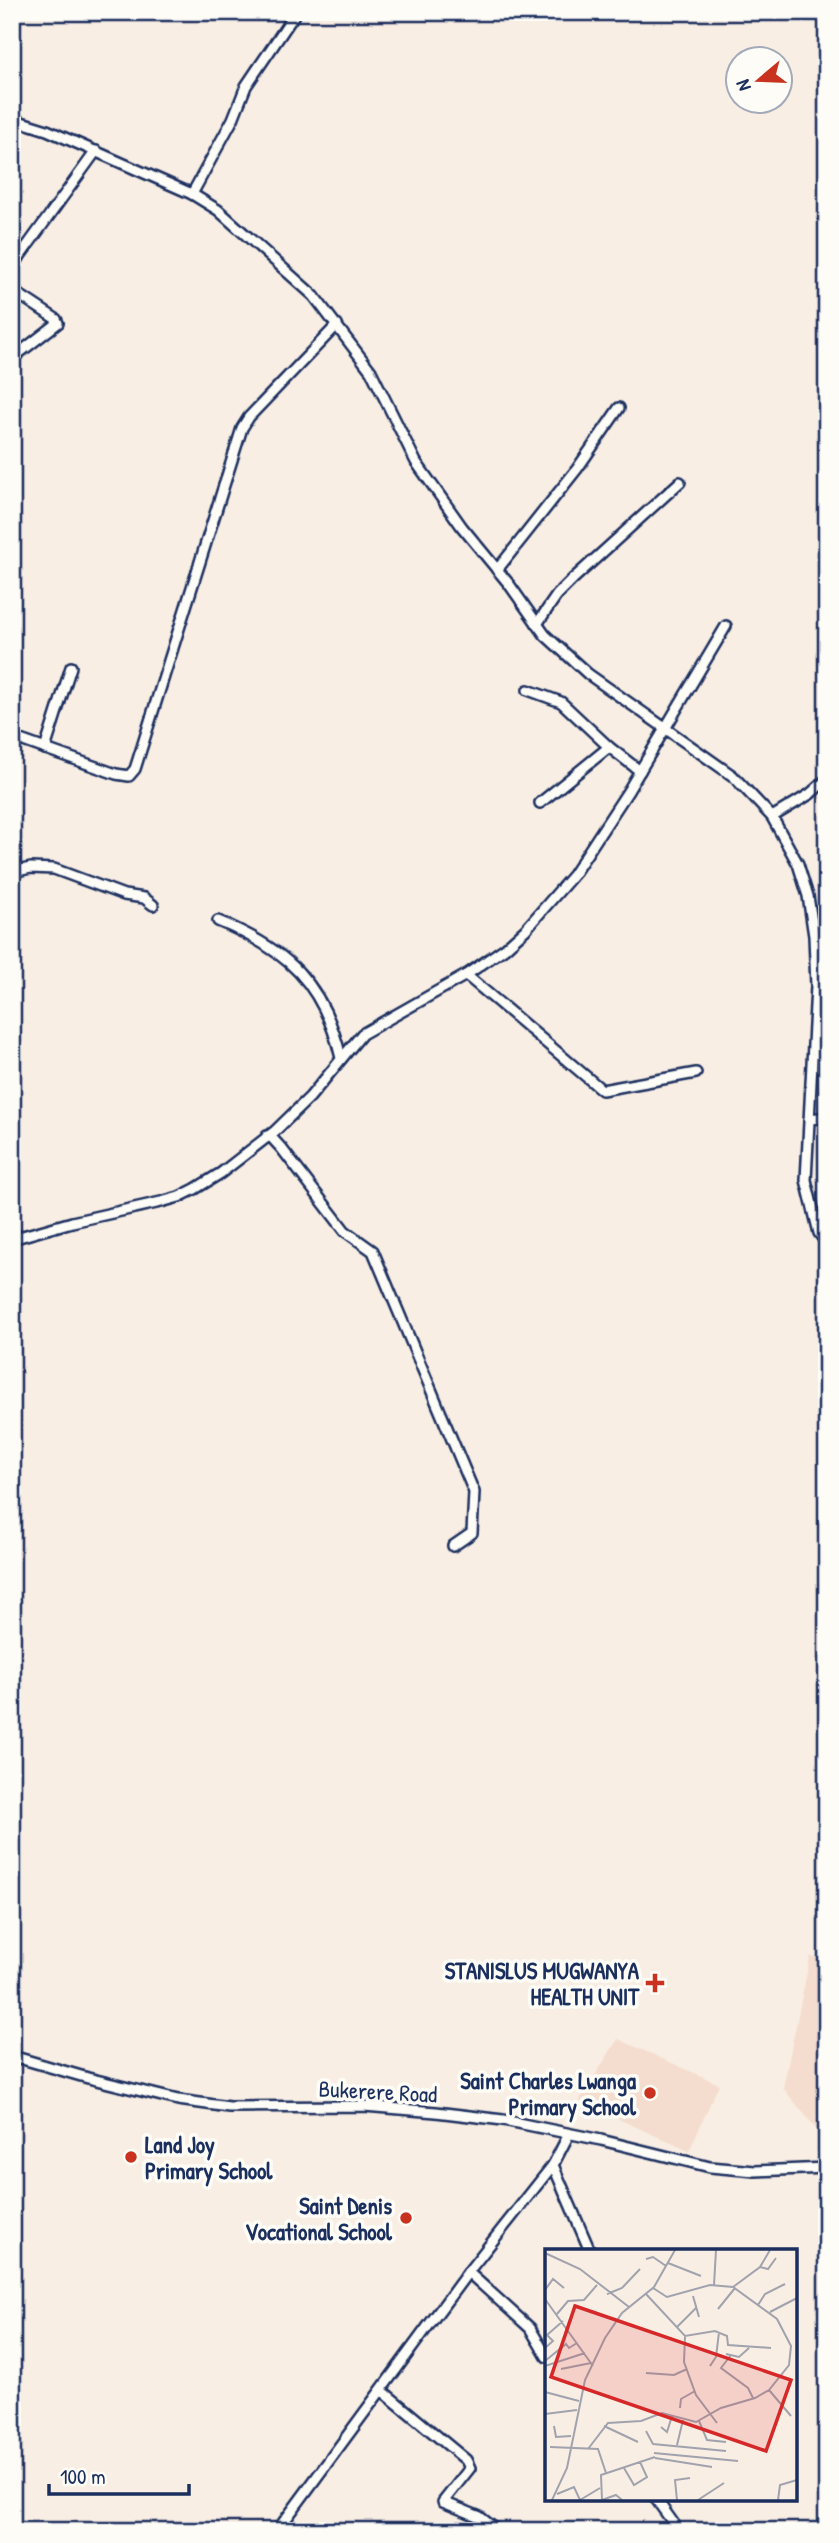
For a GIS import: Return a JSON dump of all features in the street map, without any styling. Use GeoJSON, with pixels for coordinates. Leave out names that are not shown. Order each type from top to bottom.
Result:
{"type":"FeatureCollection","features":[{"type":"Feature","properties":{"kind":"street"},"geometry":{"type":"LineString","coordinates":[[192,194],[233,119],[246,86],[296,12]]}},
{"type":"Feature","properties":{"kind":"street"},"geometry":{"type":"LineString","coordinates":[[12,118],[96,151],[192,194],[218,210],[314,296],[371,371],[416,461],[462,527],[545,635],[588,674],[733,776],[772,817],[798,864],[808,896],[816,986],[806,1180],[819,1233],[827,1244]]}},
{"type":"Feature","properties":{"kind":"street"},"geometry":{"type":"LineString","coordinates":[[12,270],[96,151]]}},
{"type":"Feature","properties":{"kind":"street"},"geometry":{"type":"LineString","coordinates":[[12,290],[58,323],[14,357]]}},
{"type":"Feature","properties":{"kind":"street"},"geometry":{"type":"LineString","coordinates":[[12,737],[116,774],[129,776],[135,769],[242,428],[248,417],[337,326]]}},
{"type":"Feature","properties":{"kind":"street"},"geometry":{"type":"LineString","coordinates":[[497,570],[577,469],[619,408]]}},
{"type":"Feature","properties":{"kind":"street"},"geometry":{"type":"LineString","coordinates":[[537,624],[557,595],[573,579],[680,482]]}},
{"type":"Feature","properties":{"kind":"street"},"geometry":{"type":"LineString","coordinates":[[12,1239],[179,1197],[220,1173],[310,1097],[362,1034],[466,975],[505,948],[525,930],[573,875],[666,730],[726,626]]}},
{"type":"Feature","properties":{"kind":"street"},"geometry":{"type":"LineString","coordinates":[[45,748],[71,667]]}},
{"type":"Feature","properties":{"kind":"street"},"geometry":{"type":"LineString","coordinates":[[528,690],[561,702],[609,747],[640,771]]}},
{"type":"Feature","properties":{"kind":"street"},"geometry":{"type":"LineString","coordinates":[[540,803],[609,747]]}},
{"type":"Feature","properties":{"kind":"street"},"geometry":{"type":"LineString","coordinates":[[772,817],[810,794],[827,779]]}},
{"type":"Feature","properties":{"kind":"street"},"geometry":{"type":"LineString","coordinates":[[12,872],[32,868],[54,869],[124,895],[144,898],[153,905]]}},
{"type":"Feature","properties":{"kind":"street"},"geometry":{"type":"LineString","coordinates":[[218,921],[268,944],[293,964],[327,1013],[341,1058]]}},
{"type":"Feature","properties":{"kind":"street"},"geometry":{"type":"LineString","coordinates":[[466,975],[602,1090],[696,1073]]}},
{"type":"Feature","properties":{"kind":"street"},"geometry":{"type":"LineString","coordinates":[[816,986],[827,988]]}},
{"type":"Feature","properties":{"kind":"street"},"geometry":{"type":"LineString","coordinates":[[809,1119],[827,1118]]}},
{"type":"Feature","properties":{"kind":"street"},"geometry":{"type":"LineString","coordinates":[[267,1136],[282,1149],[345,1231],[373,1251],[474,1492],[472,1533],[453,1546]]}},
{"type":"Feature","properties":{"kind":"street","name":"Bukerere Road"},"geometry":{"type":"LineString","coordinates":[[12,2056],[153,2094],[229,2107],[364,2106],[404,2109],[503,2120],[710,2167],[755,2171],[827,2168]]}},
{"type":"Feature","properties":{"kind":"street"},"geometry":{"type":"LineString","coordinates":[[277,2531],[468,2272],[553,2165],[569,2134]]}},
{"type":"Feature","properties":{"kind":"street"},"geometry":{"type":"LineString","coordinates":[[553,2165],[589,2249]]}},
{"type":"Feature","properties":{"kind":"street"},"geometry":{"type":"LineString","coordinates":[[468,2272],[530,2328],[545,2354]]}},
{"type":"Feature","properties":{"kind":"street"},"geometry":{"type":"LineString","coordinates":[[385,2393],[467,2460],[470,2468],[443,2502],[481,2517],[498,2531]]}},
{"type":"Feature","properties":{"kind":"street"},"geometry":{"type":"LineString","coordinates":[[657,2501],[679,2531]]}},
{"type":"Feature","properties":{"kind":"shaded area"},"geometry":{"type":"Polygon","coordinates":[[[810,1957],[827,1958],[827,2142],[783,2088],[810,1957]]]}},
{"type":"Feature","properties":{"kind":"shaded area","name":"Saint Charles Lwanga Primary School"},"geometry":{"type":"Polygon","coordinates":[[[618,2039],[719,2084],[689,2151],[579,2101],[618,2039]]]}},
{"type":"Feature","properties":{"kind":"place","name":"STANISLUS MUGWANYA HEALTH UNIT"},"geometry":{"type":"Point","coordinates":[655,1983]}},
{"type":"Feature","properties":{"kind":"place","name":"Saint Charles Lwanga Primary School"},"geometry":{"type":"Point","coordinates":[650,2093]}},
{"type":"Feature","properties":{"kind":"place","name":"Land Joy Primary School"},"geometry":{"type":"Point","coordinates":[131,2157]}},
{"type":"Feature","properties":{"kind":"place","name":"Saint Denis Vocational School"},"geometry":{"type":"Point","coordinates":[406,2218]}}]}
